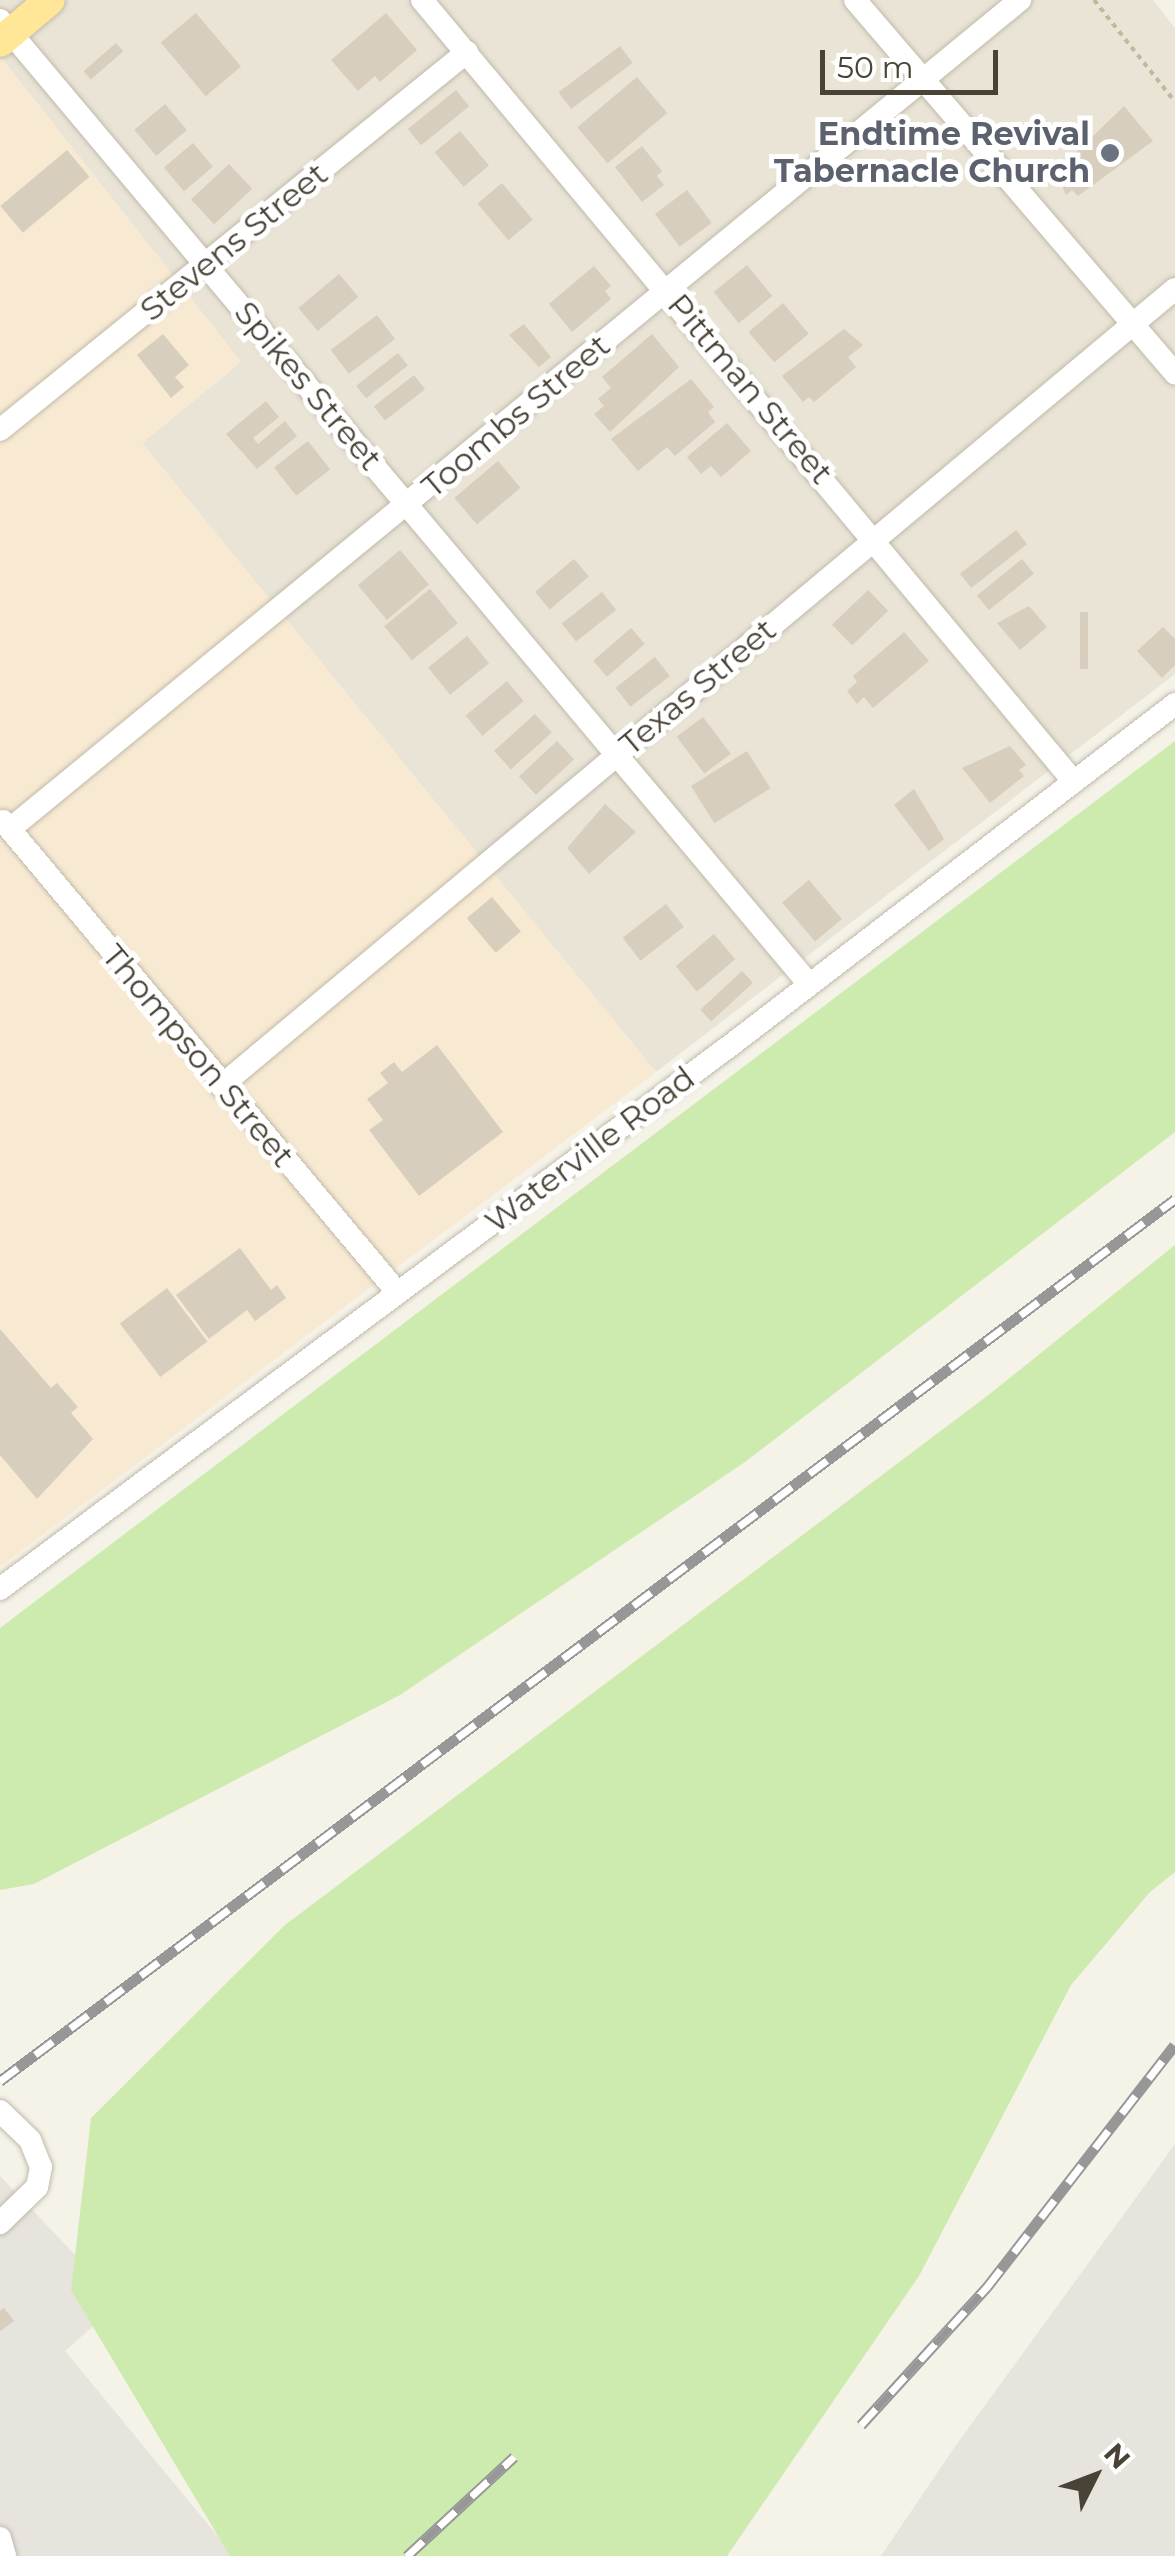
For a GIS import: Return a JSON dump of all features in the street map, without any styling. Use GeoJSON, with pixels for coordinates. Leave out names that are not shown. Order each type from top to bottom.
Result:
{"type":"FeatureCollection","features":[{"type":"Feature","properties":{"kind":"main road"},"geometry":{"type":"LineString","coordinates":[[4,32],[50,0]]}},
{"type":"Feature","properties":{"kind":"street","name":"Pittman Street"},"geometry":{"type":"LineString","coordinates":[[422,0],[876,536],[1074,782]]}},
{"type":"Feature","properties":{"kind":"street"},"geometry":{"type":"LineString","coordinates":[[855,0],[929,81],[1175,374]]}},
{"type":"Feature","properties":{"kind":"street","name":"Toombs Street"},"geometry":{"type":"LineString","coordinates":[[5,823],[408,506],[929,81],[1020,0]]}},
{"type":"Feature","properties":{"kind":"street","name":"Spikes Street"},"geometry":{"type":"LineString","coordinates":[[4,32],[208,264],[808,983]]}},
{"type":"Feature","properties":{"kind":"street","name":"Stevens Street"},"geometry":{"type":"LineString","coordinates":[[0,430],[466,52]]}},
{"type":"Feature","properties":{"kind":"street","name":"Texas Street"},"geometry":{"type":"LineString","coordinates":[[221,1086],[876,536],[1135,327],[1175,289]]}},
{"type":"Feature","properties":{"kind":"street","name":"Waterville Road"},"geometry":{"type":"LineString","coordinates":[[0,1589],[398,1293],[1175,704]]}},
{"type":"Feature","properties":{"kind":"street","name":"Thompson Street"},"geometry":{"type":"LineString","coordinates":[[5,823],[221,1086],[398,1293]]}},
{"type":"Feature","properties":{"kind":"street"},"geometry":{"type":"LineString","coordinates":[[0,2111],[30,2140],[40,2167],[37,2187],[0,2224]]}},
{"type":"Feature","properties":{"kind":"street"},"geometry":{"type":"LineString","coordinates":[[0,2538],[5,2556]]}},
{"type":"Feature","properties":{"kind":"path"},"geometry":{"type":"LineString","coordinates":[[1094,0],[1175,102]]}},
{"type":"Feature","properties":{"kind":"shaded area"},"geometry":{"type":"Polygon","coordinates":[[[0,0],[1153,0],[1175,28],[1175,674],[656,1072],[142,443],[241,362],[0,56],[0,0]]]}},
{"type":"Feature","properties":{"kind":"shaded area"},"geometry":{"type":"Polygon","coordinates":[[[0,56],[241,362],[142,443],[656,1072],[0,1567],[0,56]]]}},
{"type":"Feature","properties":{"kind":"shaded area"},"geometry":{"type":"Polygon","coordinates":[[[1175,2144],[1175,2556],[881,2556],[954,2448],[1175,2144]]]}},
{"type":"Feature","properties":{"kind":"shaded area"},"geometry":{"type":"Polygon","coordinates":[[[0,2176],[120,2302],[65,2351],[234,2556],[0,2556],[0,2176]]]}},
{"type":"Feature","properties":{"kind":"green space"},"geometry":{"type":"Polygon","coordinates":[[[1175,741],[1175,1132],[745,1462],[400,1695],[34,1884],[0,1890],[0,1628],[1175,741]]]}},
{"type":"Feature","properties":{"kind":"green space"},"geometry":{"type":"Polygon","coordinates":[[[1175,1245],[1175,1872],[1150,1892],[1071,1985],[919,2276],[727,2556],[230,2556],[71,2290],[91,2118],[285,1925],[991,1393],[1175,1245]]]}},
{"type":"Feature","properties":{"kind":"building"},"geometry":{"type":"Polygon","coordinates":[[[196,13],[241,67],[206,96],[161,43],[196,13]]]}},
{"type":"Feature","properties":{"kind":"building"},"geometry":{"type":"Polygon","coordinates":[[[386,13],[417,50],[380,82],[375,76],[358,91],[331,60],[386,13]]]}},
{"type":"Feature","properties":{"kind":"building"},"geometry":{"type":"Polygon","coordinates":[[[116,43],[123,51],[91,80],[84,71],[116,43]]]}},
{"type":"Feature","properties":{"kind":"building"},"geometry":{"type":"Polygon","coordinates":[[[620,46],[633,63],[571,109],[559,92],[620,46]]]}},
{"type":"Feature","properties":{"kind":"building"},"geometry":{"type":"Polygon","coordinates":[[[637,77],[667,113],[607,163],[577,127],[637,77]]]}},
{"type":"Feature","properties":{"kind":"building"},"geometry":{"type":"Polygon","coordinates":[[[456,90],[469,106],[421,145],[408,129],[456,90]]]}},
{"type":"Feature","properties":{"kind":"building"},"geometry":{"type":"Polygon","coordinates":[[[165,104],[187,130],[156,156],[134,130],[165,104]]]}},
{"type":"Feature","properties":{"kind":"building","name":"Endtime Revival Tabernacle Church"},"geometry":{"type":"Polygon","coordinates":[[[1124,106],[1153,141],[1078,196],[1072,190],[1066,195],[1056,172],[1124,106]]]}},
{"type":"Feature","properties":{"kind":"building"},"geometry":{"type":"Polygon","coordinates":[[[460,131],[489,165],[464,187],[435,152],[460,131]]]}},
{"type":"Feature","properties":{"kind":"building"},"geometry":{"type":"Polygon","coordinates":[[[193,143],[213,167],[184,191],[164,167],[193,143]]]}},
{"type":"Feature","properties":{"kind":"building"},"geometry":{"type":"Polygon","coordinates":[[[642,146],[662,171],[657,176],[664,185],[642,202],[615,167],[642,146]]]}},
{"type":"Feature","properties":{"kind":"building"},"geometry":{"type":"Polygon","coordinates":[[[67,150],[89,177],[23,233],[0,206],[67,150]]]}},
{"type":"Feature","properties":{"kind":"building"},"geometry":{"type":"Polygon","coordinates":[[[229,164],[252,189],[214,224],[191,199],[229,164]]]}},
{"type":"Feature","properties":{"kind":"building"},"geometry":{"type":"Polygon","coordinates":[[[502,183],[533,220],[508,240],[477,204],[502,183]]]}},
{"type":"Feature","properties":{"kind":"building"},"geometry":{"type":"Polygon","coordinates":[[[687,190],[712,223],[680,247],[655,214],[687,190]]]}},
{"type":"Feature","properties":{"kind":"building"},"geometry":{"type":"Polygon","coordinates":[[[747,265],[772,296],[739,323],[714,292],[747,265]]]}},
{"type":"Feature","properties":{"kind":"building"},"geometry":{"type":"Polygon","coordinates":[[[594,266],[611,286],[605,291],[611,299],[572,332],[549,304],[594,266]]]}},
{"type":"Feature","properties":{"kind":"building"},"geometry":{"type":"Polygon","coordinates":[[[339,274],[358,297],[318,331],[298,308],[339,274]]]}},
{"type":"Feature","properties":{"kind":"building"},"geometry":{"type":"Polygon","coordinates":[[[783,303],[809,334],[774,363],[749,332],[783,303]]]}},
{"type":"Feature","properties":{"kind":"building"},"geometry":{"type":"Polygon","coordinates":[[[377,315],[395,339],[349,374],[331,350],[377,315]]]}},
{"type":"Feature","properties":{"kind":"building"},"geometry":{"type":"Polygon","coordinates":[[[524,324],[551,357],[539,367],[509,335],[524,324]]]}},
{"type":"Feature","properties":{"kind":"building"},"geometry":{"type":"Polygon","coordinates":[[[844,329],[863,345],[848,357],[856,367],[814,402],[809,397],[803,402],[782,376],[844,329]]]}},
{"type":"Feature","properties":{"kind":"building"},"geometry":{"type":"Polygon","coordinates":[[[163,334],[189,365],[175,377],[184,387],[171,398],[137,355],[163,334]]]}},
{"type":"Feature","properties":{"kind":"building"},"geometry":{"type":"Polygon","coordinates":[[[652,334],[679,367],[610,432],[594,414],[604,406],[598,399],[611,388],[602,377],[652,334]]]}},
{"type":"Feature","properties":{"kind":"building"},"geometry":{"type":"Polygon","coordinates":[[[398,353],[408,366],[366,398],[356,386],[398,353]]]}},
{"type":"Feature","properties":{"kind":"building"},"geometry":{"type":"Polygon","coordinates":[[[414,375],[425,389],[385,421],[374,406],[414,375]]]}},
{"type":"Feature","properties":{"kind":"building"},"geometry":{"type":"Polygon","coordinates":[[[691,379],[714,407],[708,412],[715,422],[675,456],[667,447],[638,471],[611,439],[691,379]]]}},
{"type":"Feature","properties":{"kind":"building"},"geometry":{"type":"Polygon","coordinates":[[[266,401],[279,417],[253,438],[258,444],[285,421],[297,436],[257,469],[226,434],[266,401]]]}},
{"type":"Feature","properties":{"kind":"building"},"geometry":{"type":"Polygon","coordinates":[[[727,423],[751,451],[721,477],[711,466],[701,474],[687,457],[727,423]]]}},
{"type":"Feature","properties":{"kind":"building"},"geometry":{"type":"Polygon","coordinates":[[[308,441],[330,469],[296,496],[274,467],[308,441]]]}},
{"type":"Feature","properties":{"kind":"building"},"geometry":{"type":"Polygon","coordinates":[[[498,461],[520,488],[477,524],[454,498],[498,461]]]}},
{"type":"Feature","properties":{"kind":"building"},"geometry":{"type":"Polygon","coordinates":[[[1016,530],[1027,544],[971,588],[960,574],[1016,530]]]}},
{"type":"Feature","properties":{"kind":"building"},"geometry":{"type":"Polygon","coordinates":[[[400,550],[429,584],[387,620],[358,585],[400,550]]]}},
{"type":"Feature","properties":{"kind":"building"},"geometry":{"type":"Polygon","coordinates":[[[574,559],[589,577],[550,609],[535,592],[574,559]]]}},
{"type":"Feature","properties":{"kind":"building"},"geometry":{"type":"Polygon","coordinates":[[[1022,559],[1034,574],[989,610],[977,596],[1022,559]]]}},
{"type":"Feature","properties":{"kind":"building"},"geometry":{"type":"Polygon","coordinates":[[[430,589],[458,623],[412,660],[384,626],[430,589]]]}},
{"type":"Feature","properties":{"kind":"building"},"geometry":{"type":"Polygon","coordinates":[[[868,590],[888,611],[852,646],[832,625],[868,590]]]}},
{"type":"Feature","properties":{"kind":"building"},"geometry":{"type":"Polygon","coordinates":[[[602,592],[616,610],[576,642],[562,623],[602,592]]]}},
{"type":"Feature","properties":{"kind":"building"},"geometry":{"type":"Polygon","coordinates":[[[1029,606],[1047,627],[1020,650],[997,623],[1029,606]]]}},
{"type":"Feature","properties":{"kind":"building"},"geometry":{"type":"Polygon","coordinates":[[[1080,612],[1088,612],[1088,669],[1080,669],[1080,612]]]}},
{"type":"Feature","properties":{"kind":"building"},"geometry":{"type":"Polygon","coordinates":[[[1163,627],[1175,639],[1175,665],[1162,678],[1137,651],[1163,627]]]}},
{"type":"Feature","properties":{"kind":"building"},"geometry":{"type":"Polygon","coordinates":[[[631,628],[645,644],[607,677],[593,661],[631,628]]]}},
{"type":"Feature","properties":{"kind":"building"},"geometry":{"type":"Polygon","coordinates":[[[904,632],[929,661],[873,708],[864,697],[857,704],[847,691],[857,682],[853,676],[904,632]]]}},
{"type":"Feature","properties":{"kind":"building"},"geometry":{"type":"Polygon","coordinates":[[[467,636],[489,663],[450,695],[428,667],[467,636]]]}},
{"type":"Feature","properties":{"kind":"building"},"geometry":{"type":"Polygon","coordinates":[[[655,657],[670,676],[630,707],[616,688],[655,657]]]}},
{"type":"Feature","properties":{"kind":"building"},"geometry":{"type":"Polygon","coordinates":[[[507,681],[524,701],[482,736],[466,716],[507,681]]]}},
{"type":"Feature","properties":{"kind":"building"},"geometry":{"type":"Polygon","coordinates":[[[535,714],[552,733],[511,769],[494,751],[535,714]]]}},
{"type":"Feature","properties":{"kind":"building"},"geometry":{"type":"Polygon","coordinates":[[[703,717],[731,754],[704,774],[677,737],[703,717]]]}},
{"type":"Feature","properties":{"kind":"building"},"geometry":{"type":"Polygon","coordinates":[[[557,741],[574,759],[536,795],[519,776],[557,741]]]}},
{"type":"Feature","properties":{"kind":"building"},"geometry":{"type":"Polygon","coordinates":[[[1010,746],[1026,765],[1019,770],[1024,776],[990,803],[962,768],[1010,746]]]}},
{"type":"Feature","properties":{"kind":"building"},"geometry":{"type":"Polygon","coordinates":[[[747,751],[770,788],[714,823],[691,786],[747,751]]]}},
{"type":"Feature","properties":{"kind":"building"},"geometry":{"type":"Polygon","coordinates":[[[914,789],[944,839],[929,851],[894,805],[914,789]]]}},
{"type":"Feature","properties":{"kind":"building"},"geometry":{"type":"Polygon","coordinates":[[[605,804],[636,832],[589,874],[567,848],[605,804]]]}},
{"type":"Feature","properties":{"kind":"building"},"geometry":{"type":"Polygon","coordinates":[[[809,880],[842,919],[815,942],[782,902],[809,880]]]}},
{"type":"Feature","properties":{"kind":"building"},"geometry":{"type":"Polygon","coordinates":[[[492,897],[521,931],[496,953],[467,918],[492,897]]]}},
{"type":"Feature","properties":{"kind":"building"},"geometry":{"type":"Polygon","coordinates":[[[666,904],[684,927],[641,961],[623,938],[666,904]]]}},
{"type":"Feature","properties":{"kind":"building"},"geometry":{"type":"Polygon","coordinates":[[[714,934],[735,959],[697,991],[676,966],[714,934]]]}},
{"type":"Feature","properties":{"kind":"building"},"geometry":{"type":"Polygon","coordinates":[[[742,971],[753,983],[711,1022],[700,1010],[742,971]]]}},
{"type":"Feature","properties":{"kind":"building"},"geometry":{"type":"Polygon","coordinates":[[[437,1045],[503,1132],[419,1196],[369,1130],[383,1120],[367,1099],[388,1083],[380,1073],[394,1062],[402,1072],[437,1045]]]}},
{"type":"Feature","properties":{"kind":"building"},"geometry":{"type":"Polygon","coordinates":[[[240,1248],[271,1290],[277,1285],[286,1298],[255,1321],[247,1310],[209,1339],[176,1295],[240,1248]]]}},
{"type":"Feature","properties":{"kind":"building"},"geometry":{"type":"Polygon","coordinates":[[[167,1288],[207,1342],[160,1377],[120,1324],[167,1288]]]}},
{"type":"Feature","properties":{"kind":"building"},"geometry":{"type":"Polygon","coordinates":[[[0,1329],[51,1388],[57,1383],[78,1407],[71,1413],[93,1439],[37,1499],[0,1455],[0,1329]]]}},
{"type":"Feature","properties":{"kind":"building"},"geometry":{"type":"Polygon","coordinates":[[[4,2308],[14,2321],[0,2331],[0,2311],[4,2308]]]}},
{"type":"Feature","properties":{"kind":"railway"},"geometry":{"type":"LineString","coordinates":[[0,2081],[1175,1199]]}},
{"type":"Feature","properties":{"kind":"railway"},"geometry":{"type":"LineString","coordinates":[[861,2425],[987,2287],[1175,2045]]}},
{"type":"Feature","properties":{"kind":"railway"},"geometry":{"type":"LineString","coordinates":[[407,2556],[514,2457]]}},
{"type":"Feature","properties":{"kind":"place","name":"Endtime Revival Tabernacle Church"},"geometry":{"type":"Point","coordinates":[1110,153]}}]}
